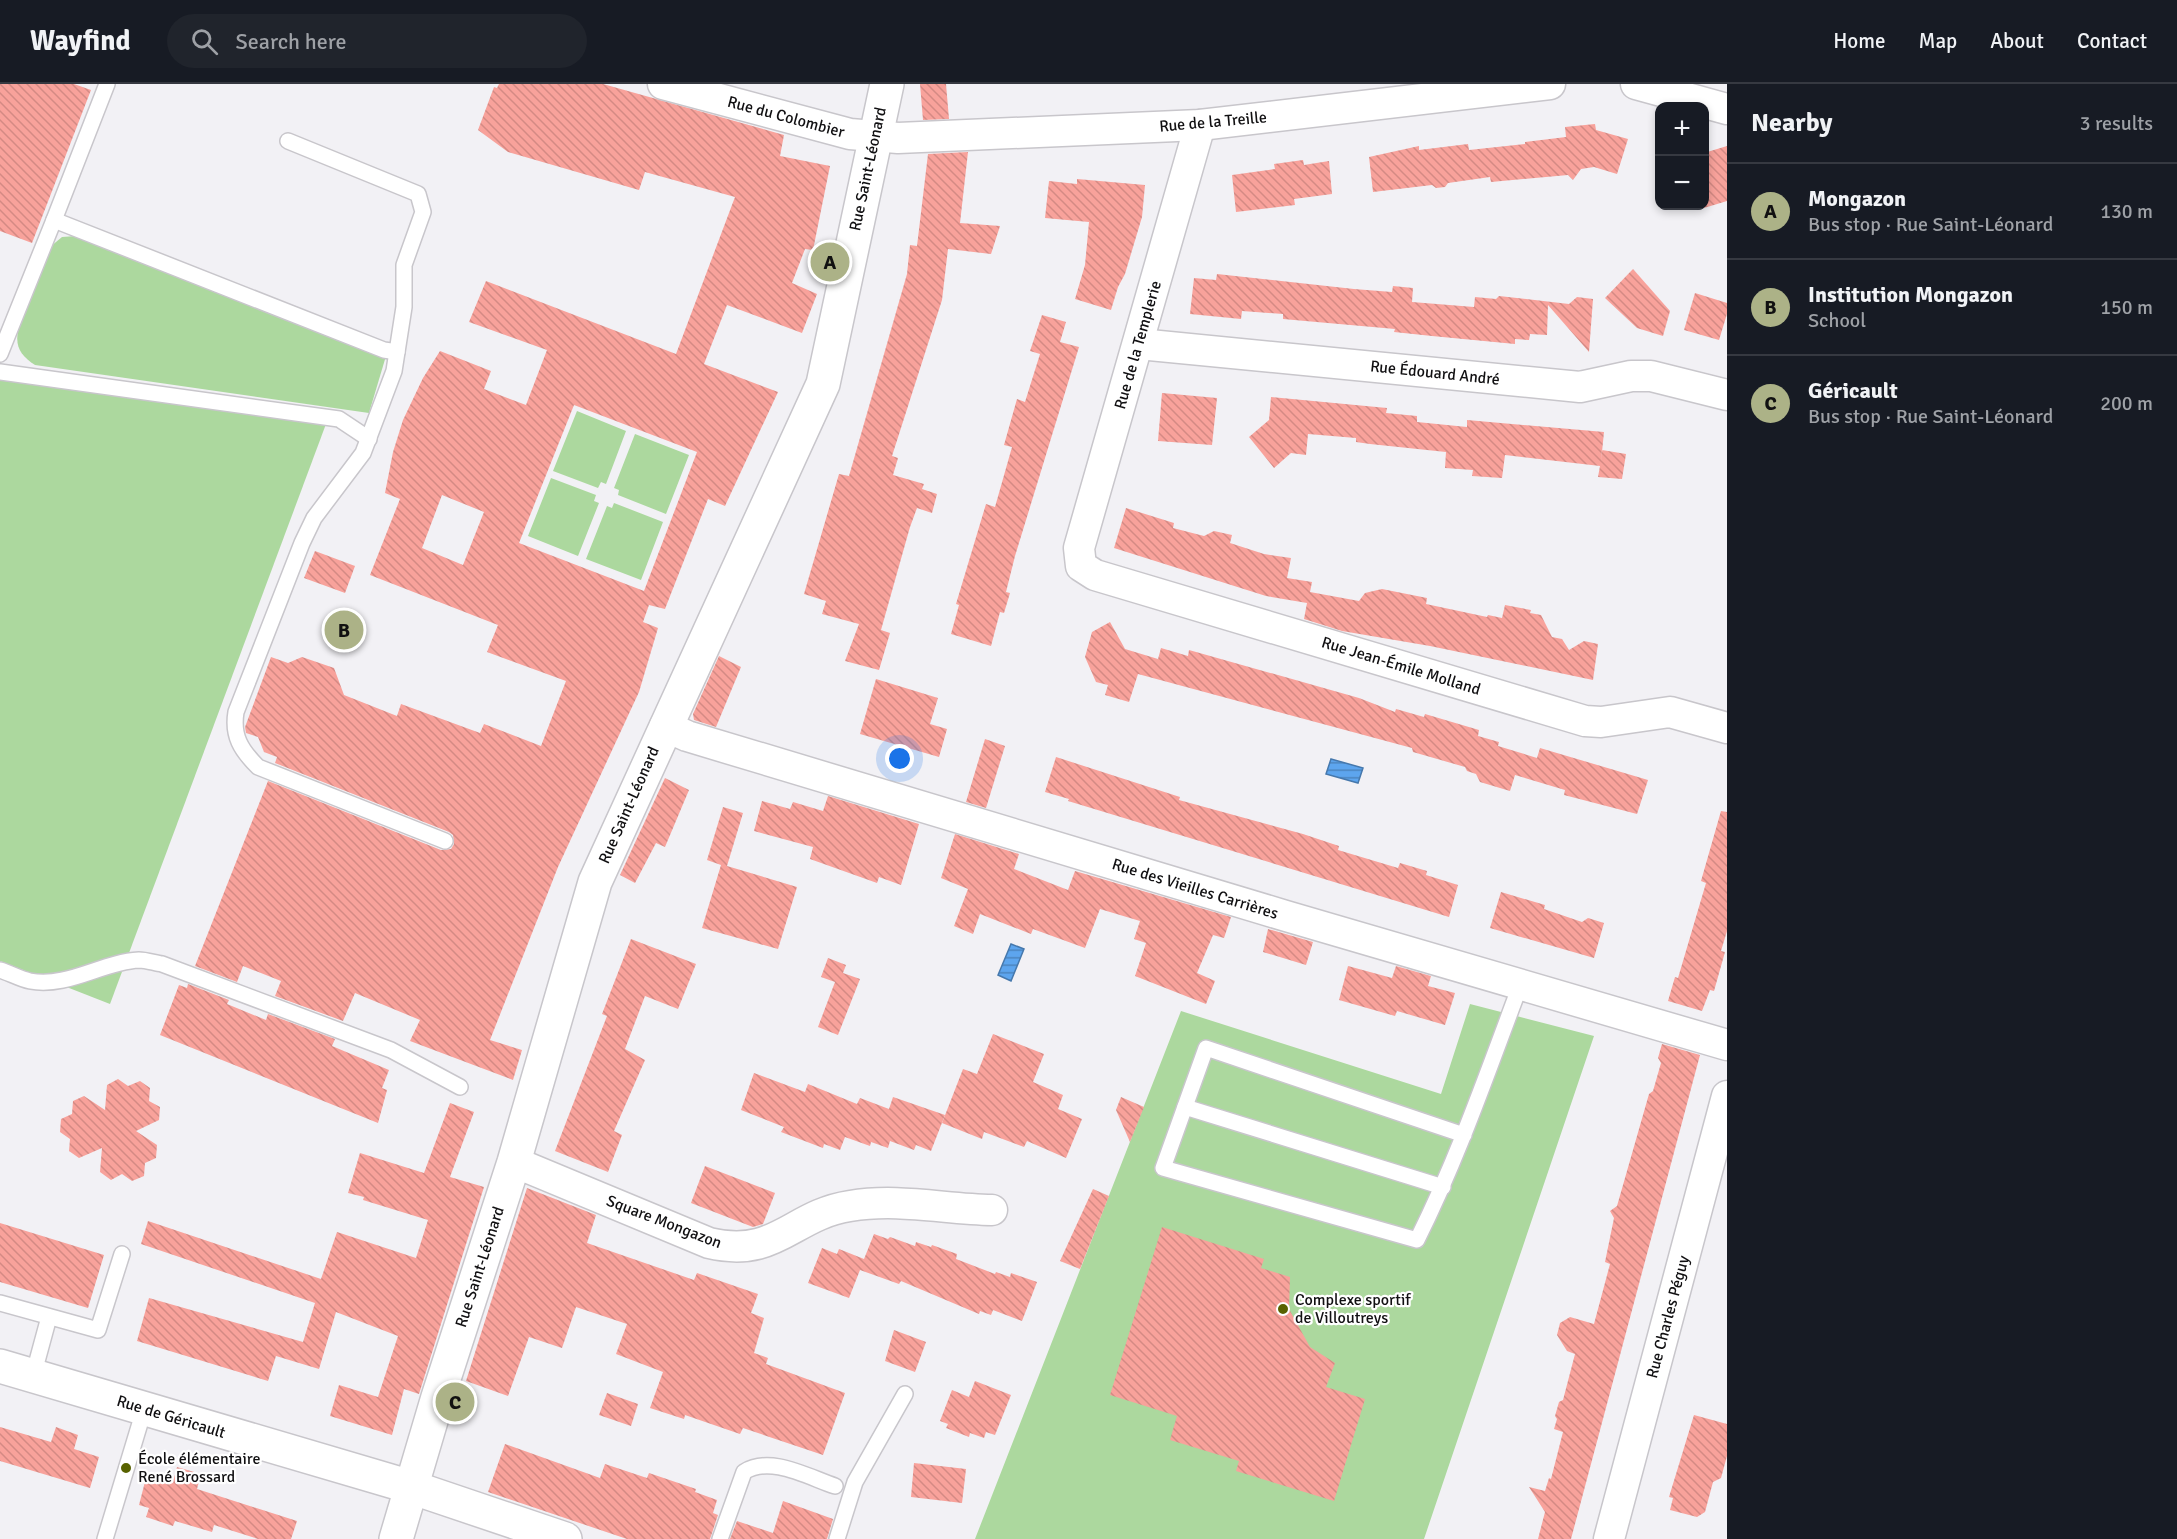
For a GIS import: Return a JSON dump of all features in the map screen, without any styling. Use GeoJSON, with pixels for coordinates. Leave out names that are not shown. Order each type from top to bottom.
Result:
{"type":"FeatureCollection","features":[{"type":"Feature","properties":{"kind":"street","name":"Rue du Colombier"},"geometry":{"type":"LineString","coordinates":[[663,84],[850,134],[875,137]]}},
{"type":"Feature","properties":{"kind":"street","name":"Rue Saint-Léonard"},"geometry":{"type":"LineString","coordinates":[[396,1539],[514,1162],[589,897],[665,726],[823,384],[886,84]]}},
{"type":"Feature","properties":{"kind":"street","name":"Rue de la Treille"},"geometry":{"type":"LineString","coordinates":[[875,137],[1200,125],[1550,84]]}},
{"type":"Feature","properties":{"kind":"street"},"geometry":{"type":"LineString","coordinates":[[1636,84],[1727,109]]}},
{"type":"Feature","properties":{"kind":"street","name":"Rue de la Templerie"},"geometry":{"type":"LineString","coordinates":[[1081,566],[1079,548],[1200,125]]}},
{"type":"Feature","properties":{"kind":"street","name":"Rue Édouard André"},"geometry":{"type":"LineString","coordinates":[[1139,344],[1580,387],[1631,376],[1651,376],[1727,395]]}},
{"type":"Feature","properties":{"kind":"street","name":"Rue Jean-Émile Molland"},"geometry":{"type":"LineString","coordinates":[[1081,566],[1095,575],[1585,721],[1601,722],[1650,713],[1670,712],[1727,728]]}},
{"type":"Feature","properties":{"kind":"street","name":"Rue des Vieilles Carrières"},"geometry":{"type":"LineString","coordinates":[[665,726],[687,736],[1520,986],[1727,1045]]}},
{"type":"Feature","properties":{"kind":"street","name":"Rue Charles Péguy"},"geometry":{"type":"LineString","coordinates":[[1609,1539],[1727,1096]]}},
{"type":"Feature","properties":{"kind":"street","name":"Square Mongazon"},"geometry":{"type":"LineString","coordinates":[[514,1162],[709,1243],[725,1247],[756,1246],[829,1210],[852,1205],[897,1202],[992,1210]]}},
{"type":"Feature","properties":{"kind":"street","name":"Rue de Géricault"},"geometry":{"type":"LineString","coordinates":[[0,1366],[411,1487],[565,1539]]}},
{"type":"Feature","properties":{"kind":"lane"},"geometry":{"type":"LineString","coordinates":[[0,354],[107,84]]}},
{"type":"Feature","properties":{"kind":"lane"},"geometry":{"type":"LineString","coordinates":[[288,141],[418,194],[423,212],[404,265],[404,307],[394,371],[369,439],[344,480],[314,518],[302,543],[236,712],[233,729],[237,742],[258,767],[445,841]]}},
{"type":"Feature","properties":{"kind":"lane"},"geometry":{"type":"LineString","coordinates":[[54,220],[384,350],[397,352]]}},
{"type":"Feature","properties":{"kind":"lane"},"geometry":{"type":"LineString","coordinates":[[0,372],[162,397],[339,419],[369,439]]}},
{"type":"Feature","properties":{"kind":"lane"},"geometry":{"type":"LineString","coordinates":[[0,970],[28,981],[42,982],[140,960],[162,964],[391,1050],[460,1086]]}},
{"type":"Feature","properties":{"kind":"lane"},"geometry":{"type":"LineString","coordinates":[[1464,1135],[1206,1048],[1163,1168],[1417,1240],[1443,1187],[1464,1135],[1520,986]]}},
{"type":"Feature","properties":{"kind":"lane"},"geometry":{"type":"LineString","coordinates":[[1185,1107],[1443,1187]]}},
{"type":"Feature","properties":{"kind":"lane"},"geometry":{"type":"LineString","coordinates":[[0,1303],[98,1330],[122,1254]]}},
{"type":"Feature","properties":{"kind":"lane"},"geometry":{"type":"LineString","coordinates":[[33,1376],[49,1317]]}},
{"type":"Feature","properties":{"kind":"lane"},"geometry":{"type":"LineString","coordinates":[[837,1539],[855,1482],[905,1394]]}},
{"type":"Feature","properties":{"kind":"lane"},"geometry":{"type":"LineString","coordinates":[[105,1539],[144,1410]]}},
{"type":"Feature","properties":{"kind":"lane"},"geometry":{"type":"LineString","coordinates":[[720,1539],[744,1472],[753,1466],[768,1464],[835,1486]]}},
{"type":"Feature","properties":{"kind":"green space"},"geometry":{"type":"Polygon","coordinates":[[[76,236],[386,356],[369,413],[35,365],[20,351],[17,342],[18,331],[50,247],[62,237],[76,236]]]}},
{"type":"Feature","properties":{"kind":"green space"},"geometry":{"type":"Polygon","coordinates":[[[0,380],[326,424],[110,1004],[0,961],[0,380]]]}},
{"type":"Feature","properties":{"kind":"green space"},"geometry":{"type":"Polygon","coordinates":[[[577,411],[626,431],[606,484],[601,482],[598,488],[553,471],[577,411]]]}},
{"type":"Feature","properties":{"kind":"green space"},"geometry":{"type":"Polygon","coordinates":[[[635,434],[689,455],[666,514],[618,495],[619,490],[614,488],[635,434]]]}},
{"type":"Feature","properties":{"kind":"green space"},"geometry":{"type":"Polygon","coordinates":[[[551,478],[596,495],[594,501],[599,503],[578,556],[528,536],[551,478]]]}},
{"type":"Feature","properties":{"kind":"green space"},"geometry":{"type":"Polygon","coordinates":[[[614,503],[663,522],[641,580],[586,559],[607,506],[612,508],[614,503]]]}},
{"type":"Feature","properties":{"kind":"green space","name":"Complexe sportif de Villoutreys"},"geometry":{"type":"Polygon","coordinates":[[[1470,1004],[1594,1036],[1424,1539],[975,1539],[1181,1011],[1441,1094],[1470,1004]]]}},
{"type":"Feature","properties":{"kind":"water"},"geometry":{"type":"Polygon","coordinates":[[[1331,759],[1363,768],[1358,783],[1326,774],[1331,759]]]}},
{"type":"Feature","properties":{"kind":"water"},"geometry":{"type":"Polygon","coordinates":[[[1011,944],[1024,949],[1011,981],[998,975],[1011,944]]]}},
{"type":"Feature","properties":{"kind":"building"},"geometry":{"type":"Polygon","coordinates":[[[0,84],[74,84],[91,90],[32,243],[0,231],[0,84]]]}},
{"type":"Feature","properties":{"kind":"building"},"geometry":{"type":"Polygon","coordinates":[[[499,84],[603,84],[784,135],[780,156],[830,166],[813,250],[805,249],[792,283],[817,294],[802,333],[727,305],[704,364],[778,392],[725,506],[708,499],[665,609],[649,605],[643,622],[658,628],[639,692],[558,867],[490,1040],[522,1050],[513,1080],[410,1041],[420,1020],[355,993],[343,1021],[275,996],[281,981],[243,966],[237,982],[195,966],[268,781],[441,850],[451,849],[454,844],[453,835],[449,832],[275,763],[277,757],[264,752],[258,737],[246,733],[245,727],[271,657],[288,663],[302,657],[334,668],[344,695],[397,716],[401,704],[480,733],[484,724],[541,746],[566,681],[487,652],[498,625],[370,575],[400,499],[385,493],[393,452],[403,420],[423,378],[440,351],[491,371],[484,389],[526,405],[547,350],[469,322],[486,281],[676,354],[735,197],[645,172],[639,190],[508,152],[478,130],[494,87],[497,88],[499,84]],[[574,405],[519,543],[644,591],[697,452],[574,405]],[[442,495],[422,548],[463,565],[484,512],[442,495]]]}},
{"type":"Feature","properties":{"kind":"building"},"geometry":{"type":"Polygon","coordinates":[[[920,84],[946,84],[949,119],[923,120],[920,84]]]}},
{"type":"Feature","properties":{"kind":"building"},"geometry":{"type":"Polygon","coordinates":[[[1595,124],[1596,130],[1628,139],[1617,174],[1594,167],[1581,169],[1573,180],[1568,175],[1491,182],[1490,177],[1448,183],[1445,187],[1436,188],[1432,185],[1373,192],[1369,157],[1419,146],[1419,150],[1468,144],[1469,150],[1525,144],[1525,142],[1566,137],[1565,127],[1595,124]]]}},
{"type":"Feature","properties":{"kind":"building"},"geometry":{"type":"Polygon","coordinates":[[[1727,146],[1727,201],[1709,206],[1709,156],[1709,151],[1727,146]]]}},
{"type":"Feature","properties":{"kind":"building"},"geometry":{"type":"Polygon","coordinates":[[[968,152],[960,223],[1000,226],[991,254],[948,249],[942,300],[892,456],[898,458],[893,475],[924,484],[922,489],[937,494],[932,513],[917,508],[910,527],[881,630],[890,633],[879,670],[845,661],[859,624],[822,614],[826,601],[804,594],[839,474],[849,476],[907,274],[910,245],[917,246],[928,154],[968,152]]]}},
{"type":"Feature","properties":{"kind":"building"},"geometry":{"type":"Polygon","coordinates":[[[1303,160],[1304,165],[1329,161],[1332,194],[1294,199],[1295,205],[1236,212],[1232,175],[1275,169],[1274,164],[1303,160]]]}},
{"type":"Feature","properties":{"kind":"building"},"geometry":{"type":"Polygon","coordinates":[[[1077,179],[1145,185],[1142,217],[1125,274],[1118,287],[1111,310],[1075,299],[1085,265],[1089,222],[1045,218],[1049,181],[1077,184],[1077,179]]]}},
{"type":"Feature","properties":{"kind":"building"},"geometry":{"type":"Polygon","coordinates":[[[1633,269],[1670,311],[1663,336],[1637,328],[1605,298],[1633,269]]]}},
{"type":"Feature","properties":{"kind":"building"},"geometry":{"type":"Polygon","coordinates":[[[1217,274],[1392,292],[1393,286],[1413,288],[1412,302],[1474,307],[1475,297],[1496,299],[1499,296],[1569,304],[1577,297],[1593,299],[1589,352],[1548,305],[1547,335],[1530,334],[1529,340],[1515,339],[1515,344],[1394,332],[1395,329],[1283,319],[1283,314],[1242,311],[1241,319],[1190,314],[1194,278],[1216,280],[1217,274]]]}},
{"type":"Feature","properties":{"kind":"building"},"geometry":{"type":"Polygon","coordinates":[[[1695,293],[1727,303],[1727,314],[1719,340],[1684,330],[1695,293]]]}},
{"type":"Feature","properties":{"kind":"building"},"geometry":{"type":"Polygon","coordinates":[[[1042,315],[1066,322],[1060,342],[1079,347],[1015,556],[1006,592],[1010,593],[1004,613],[1000,612],[991,646],[951,634],[959,605],[956,604],[986,504],[995,507],[1012,447],[1004,445],[1017,399],[1025,402],[1040,354],[1030,351],[1042,315]]]}},
{"type":"Feature","properties":{"kind":"building"},"geometry":{"type":"Polygon","coordinates":[[[1162,393],[1217,398],[1212,445],[1158,441],[1162,393]]]}},
{"type":"Feature","properties":{"kind":"building"},"geometry":{"type":"Polygon","coordinates":[[[1271,397],[1387,408],[1386,413],[1417,416],[1417,422],[1467,427],[1467,420],[1604,432],[1602,450],[1626,454],[1622,479],[1598,477],[1600,466],[1505,455],[1502,478],[1472,476],[1473,470],[1445,468],[1446,452],[1356,442],[1356,438],[1308,434],[1306,455],[1291,453],[1274,468],[1249,437],[1269,420],[1271,397]]]}},
{"type":"Feature","properties":{"kind":"building"},"geometry":{"type":"Polygon","coordinates":[[[1126,508],[1174,523],[1173,528],[1204,536],[1214,531],[1232,535],[1230,543],[1264,554],[1291,558],[1287,578],[1312,582],[1310,592],[1359,601],[1365,593],[1382,589],[1427,598],[1426,604],[1487,617],[1488,615],[1502,618],[1505,605],[1531,610],[1530,613],[1541,615],[1552,637],[1562,639],[1569,650],[1584,641],[1598,644],[1593,680],[1430,646],[1342,631],[1304,619],[1307,603],[1266,596],[1114,548],[1126,508]]]}},
{"type":"Feature","properties":{"kind":"building"},"geometry":{"type":"Polygon","coordinates":[[[315,551],[355,566],[345,593],[304,578],[315,551]]]}},
{"type":"Feature","properties":{"kind":"building"},"geometry":{"type":"Polygon","coordinates":[[[1110,622],[1125,649],[1158,659],[1161,648],[1188,656],[1189,650],[1359,698],[1395,712],[1396,709],[1424,717],[1425,714],[1479,730],[1478,736],[1499,742],[1498,746],[1537,758],[1540,748],[1648,780],[1637,814],[1564,795],[1565,790],[1515,775],[1510,791],[1480,782],[1476,774],[1467,771],[1465,767],[1413,752],[1412,748],[1138,674],[1129,702],[1105,695],[1108,685],[1096,682],[1085,657],[1092,632],[1110,622]]]}},
{"type":"Feature","properties":{"kind":"building"},"geometry":{"type":"Polygon","coordinates":[[[719,656],[741,667],[716,727],[694,720],[693,714],[719,656]]]}},
{"type":"Feature","properties":{"kind":"building"},"geometry":{"type":"Polygon","coordinates":[[[876,679],[938,698],[930,724],[947,729],[939,757],[860,734],[876,679]]]}},
{"type":"Feature","properties":{"kind":"building"},"geometry":{"type":"Polygon","coordinates":[[[985,739],[1005,746],[986,808],[966,802],[985,739]]]}},
{"type":"Feature","properties":{"kind":"building"},"geometry":{"type":"Polygon","coordinates":[[[1056,757],[1180,797],[1179,800],[1303,834],[1339,846],[1338,850],[1398,868],[1400,863],[1427,871],[1426,875],[1458,885],[1449,917],[1045,792],[1056,757]]]}},
{"type":"Feature","properties":{"kind":"building"},"geometry":{"type":"Polygon","coordinates":[[[665,778],[689,790],[665,847],[656,843],[635,883],[620,875],[665,778]]]}},
{"type":"Feature","properties":{"kind":"building"},"geometry":{"type":"Polygon","coordinates":[[[828,796],[919,824],[901,885],[879,877],[877,883],[810,859],[813,847],[754,831],[762,801],[790,809],[793,802],[823,811],[828,796]]]}},
{"type":"Feature","properties":{"kind":"building"},"geometry":{"type":"Polygon","coordinates":[[[723,807],[743,813],[727,866],[797,887],[778,949],[702,928],[721,865],[707,860],[723,807]]]}},
{"type":"Feature","properties":{"kind":"building"},"geometry":{"type":"Polygon","coordinates":[[[1721,811],[1727,812],[1727,931],[1721,951],[1725,952],[1714,991],[1710,990],[1702,1011],[1668,1001],[1675,977],[1678,978],[1706,883],[1701,881],[1721,811]]]}},
{"type":"Feature","properties":{"kind":"building"},"geometry":{"type":"Polygon","coordinates":[[[955,834],[1019,854],[1014,869],[1068,890],[1075,871],[1231,917],[1224,938],[1213,935],[1197,973],[1215,981],[1206,1004],[1135,976],[1146,943],[1134,939],[1140,921],[1100,909],[1085,948],[1033,929],[1031,934],[980,914],[973,934],[954,926],[968,889],[941,878],[955,834]]]}},
{"type":"Feature","properties":{"kind":"building"},"geometry":{"type":"Polygon","coordinates":[[[1501,892],[1545,905],[1544,909],[1582,922],[1588,918],[1604,923],[1594,958],[1490,928],[1501,892]]]}},
{"type":"Feature","properties":{"kind":"building"},"geometry":{"type":"Polygon","coordinates":[[[1268,929],[1313,942],[1306,965],[1263,952],[1268,929]]]}},
{"type":"Feature","properties":{"kind":"building"},"geometry":{"type":"Polygon","coordinates":[[[631,939],[696,964],[678,1009],[645,996],[625,1049],[645,1060],[614,1131],[622,1135],[608,1172],[555,1151],[607,1016],[602,1014],[631,939]]]}},
{"type":"Feature","properties":{"kind":"building"},"geometry":{"type":"Polygon","coordinates":[[[828,958],[846,965],[843,973],[860,979],[838,1035],[818,1027],[835,982],[821,977],[828,958]]]}},
{"type":"Feature","properties":{"kind":"building"},"geometry":{"type":"Polygon","coordinates":[[[1348,966],[1392,978],[1396,966],[1431,976],[1428,986],[1455,993],[1445,1025],[1397,1011],[1395,1016],[1339,1000],[1348,966]]]}},
{"type":"Feature","properties":{"kind":"building"},"geometry":{"type":"Polygon","coordinates":[[[188,984],[229,1000],[227,1004],[266,1020],[268,1014],[335,1039],[332,1046],[389,1070],[382,1088],[387,1090],[378,1123],[160,1035],[179,985],[187,988],[188,984]]]}},
{"type":"Feature","properties":{"kind":"building"},"geometry":{"type":"Polygon","coordinates":[[[993,1034],[1044,1054],[1033,1082],[1063,1095],[1058,1109],[1082,1119],[1066,1158],[1027,1141],[1024,1147],[984,1132],[982,1139],[942,1123],[963,1069],[977,1074],[993,1034]]]}},
{"type":"Feature","properties":{"kind":"building"},"geometry":{"type":"Polygon","coordinates":[[[1662,1044],[1700,1055],[1571,1539],[1538,1539],[1545,1512],[1529,1487],[1545,1491],[1549,1478],[1551,1479],[1563,1432],[1554,1429],[1557,1419],[1555,1416],[1559,1402],[1563,1400],[1575,1354],[1567,1351],[1557,1335],[1560,1323],[1570,1317],[1594,1324],[1610,1264],[1605,1262],[1614,1218],[1610,1211],[1617,1206],[1649,1094],[1653,1091],[1661,1063],[1658,1058],[1662,1044]]]}},
{"type":"Feature","properties":{"kind":"building"},"geometry":{"type":"Polygon","coordinates":[[[754,1073],[805,1092],[808,1084],[857,1104],[860,1098],[889,1109],[893,1097],[945,1115],[931,1151],[916,1145],[914,1150],[890,1141],[888,1148],[871,1142],[870,1146],[845,1137],[840,1150],[824,1144],[823,1148],[781,1132],[784,1127],[741,1110],[754,1073]]]}},
{"type":"Feature","properties":{"kind":"building"},"geometry":{"type":"Polygon","coordinates":[[[118,1079],[128,1086],[140,1081],[150,1088],[149,1101],[160,1107],[159,1120],[136,1131],[157,1145],[156,1158],[145,1163],[144,1176],[132,1181],[122,1174],[111,1180],[100,1172],[102,1148],[79,1158],[69,1151],[70,1139],[60,1132],[61,1119],[72,1114],[73,1101],[84,1096],[105,1110],[107,1085],[118,1079]]]}},
{"type":"Feature","properties":{"kind":"building"},"geometry":{"type":"Polygon","coordinates":[[[1121,1097],[1144,1107],[1130,1142],[1116,1110],[1121,1097]]]}},
{"type":"Feature","properties":{"kind":"building"},"geometry":{"type":"Polygon","coordinates":[[[450,1103],[474,1112],[450,1177],[484,1187],[419,1394],[404,1389],[392,1435],[330,1416],[339,1385],[378,1397],[398,1336],[336,1312],[319,1369],[276,1356],[268,1381],[137,1341],[149,1298],[303,1342],[315,1303],[141,1244],[148,1221],[321,1279],[337,1232],[416,1258],[428,1220],[363,1200],[364,1197],[348,1193],[360,1153],[424,1173],[450,1103]]]}},
{"type":"Feature","properties":{"kind":"building"},"geometry":{"type":"Polygon","coordinates":[[[705,1166],[775,1193],[763,1224],[753,1227],[691,1203],[705,1166]]]}},
{"type":"Feature","properties":{"kind":"building"},"geometry":{"type":"Polygon","coordinates":[[[527,1188],[596,1215],[587,1243],[694,1280],[697,1273],[758,1294],[751,1313],[764,1318],[754,1353],[768,1358],[766,1364],[845,1393],[823,1455],[743,1428],[740,1434],[685,1415],[684,1419],[650,1408],[663,1372],[616,1354],[627,1324],[576,1307],[562,1348],[529,1337],[508,1396],[466,1381],[527,1188]]]}},
{"type":"Feature","properties":{"kind":"building"},"geometry":{"type":"Polygon","coordinates":[[[1093,1189],[1109,1196],[1080,1269],[1060,1261],[1093,1189]]]}},
{"type":"Feature","properties":{"kind":"building"},"geometry":{"type":"Polygon","coordinates":[[[0,1223],[104,1255],[88,1308],[0,1282],[0,1223]]]}},
{"type":"Feature","properties":{"kind":"building"},"geometry":{"type":"Polygon","coordinates":[[[1162,1227],[1264,1259],[1261,1268],[1290,1277],[1289,1309],[1310,1347],[1335,1363],[1326,1387],[1365,1399],[1334,1501],[1236,1471],[1239,1461],[1170,1440],[1177,1416],[1110,1395],[1162,1227]]]}},
{"type":"Feature","properties":{"kind":"building"},"geometry":{"type":"Polygon","coordinates":[[[874,1234],[915,1246],[916,1242],[931,1247],[932,1245],[957,1254],[956,1259],[995,1274],[996,1272],[1010,1277],[1011,1273],[1037,1282],[1022,1321],[993,1310],[991,1315],[980,1311],[979,1314],[901,1281],[899,1284],[860,1270],[849,1298],[808,1283],[822,1248],[837,1254],[839,1249],[864,1259],[874,1234]]]}},
{"type":"Feature","properties":{"kind":"building"},"geometry":{"type":"Polygon","coordinates":[[[894,1330],[926,1342],[915,1372],[885,1361],[894,1330]]]}},
{"type":"Feature","properties":{"kind":"building"},"geometry":{"type":"Polygon","coordinates":[[[975,1381],[1011,1395],[995,1435],[986,1432],[984,1438],[970,1433],[969,1437],[946,1428],[948,1424],[940,1421],[952,1390],[969,1397],[975,1381]]]}},
{"type":"Feature","properties":{"kind":"building"},"geometry":{"type":"Polygon","coordinates":[[[607,1393],[638,1404],[631,1426],[599,1415],[607,1393]]]}},
{"type":"Feature","properties":{"kind":"building"},"geometry":{"type":"Polygon","coordinates":[[[1694,1415],[1727,1424],[1727,1456],[1721,1478],[1713,1482],[1705,1512],[1697,1517],[1670,1510],[1673,1498],[1669,1497],[1694,1415]]]}},
{"type":"Feature","properties":{"kind":"building"},"geometry":{"type":"Polygon","coordinates":[[[0,1427],[51,1442],[56,1427],[78,1435],[74,1449],[99,1457],[90,1488],[0,1461],[0,1427]]]}},
{"type":"Feature","properties":{"kind":"building"},"geometry":{"type":"Polygon","coordinates":[[[505,1444],[600,1478],[605,1464],[647,1478],[649,1473],[696,1489],[695,1492],[717,1500],[713,1513],[718,1515],[710,1539],[627,1539],[488,1492],[505,1444]]]}},
{"type":"Feature","properties":{"kind":"building"},"geometry":{"type":"Polygon","coordinates":[[[914,1463],[966,1469],[962,1503],[911,1497],[914,1463]]]}},
{"type":"Feature","properties":{"kind":"building"},"geometry":{"type":"Polygon","coordinates":[[[177,1467],[201,1474],[197,1489],[297,1521],[291,1539],[258,1539],[214,1525],[212,1532],[175,1521],[173,1526],[146,1517],[149,1508],[139,1505],[147,1474],[173,1482],[177,1467]]]}},
{"type":"Feature","properties":{"kind":"building"},"geometry":{"type":"Polygon","coordinates":[[[783,1501],[833,1519],[827,1539],[730,1539],[737,1521],[773,1533],[783,1501]]]}},
{"type":"Feature","properties":{"kind":"place","name":"Mongazon"},"geometry":{"type":"Point","coordinates":[830,262]}},
{"type":"Feature","properties":{"kind":"place","name":"Institution Mongazon"},"geometry":{"type":"Point","coordinates":[344,630]}},
{"type":"Feature","properties":{"kind":"place","name":"Complexe sportif de Villoutreys"},"geometry":{"type":"Point","coordinates":[1283,1309]}},
{"type":"Feature","properties":{"kind":"place","name":"Géricault"},"geometry":{"type":"Point","coordinates":[455,1402]}},
{"type":"Feature","properties":{"kind":"place","name":"École élémentaire René Brossard"},"geometry":{"type":"Point","coordinates":[126,1468]}}]}
